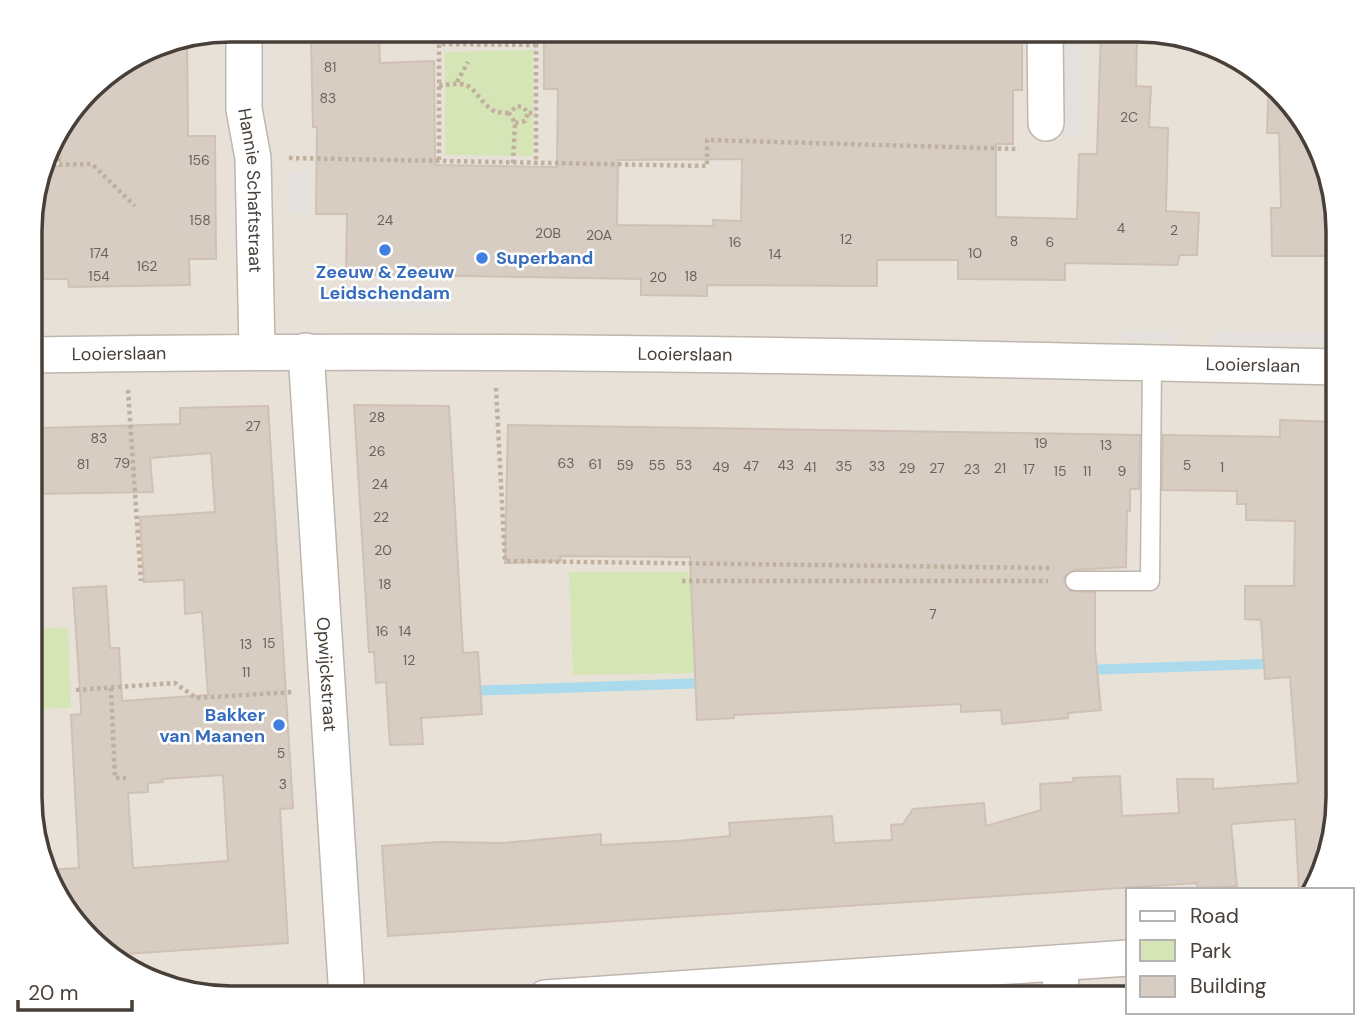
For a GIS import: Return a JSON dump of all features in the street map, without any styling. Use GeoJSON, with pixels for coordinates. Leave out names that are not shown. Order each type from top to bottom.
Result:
{"type":"FeatureCollection","features":[{"type":"Feature","properties":{"kind":"street","name":"Hannie Schaftstraat"},"geometry":{"type":"LineString","coordinates":[[244,42],[244,109],[253,158],[257,350]]}},
{"type":"Feature","properties":{"kind":"street"},"geometry":{"type":"LineString","coordinates":[[1045,42],[1046,123]]}},
{"type":"Feature","properties":{"kind":"street","name":"Looierslaan"},"geometry":{"type":"LineString","coordinates":[[42,355],[257,350],[496,352],[1326,367]]}},
{"type":"Feature","properties":{"kind":"street","name":"Opwijckstraat"},"geometry":{"type":"LineString","coordinates":[[306,351],[346,986]]}},
{"type":"Feature","properties":{"kind":"street"},"geometry":{"type":"LineString","coordinates":[[751,986],[1126,958]]}},
{"type":"Feature","properties":{"kind":"street"},"geometry":{"type":"LineString","coordinates":[[1059,963],[1060,986]]}},
{"type":"Feature","properties":{"kind":"lane"},"geometry":{"type":"LineString","coordinates":[[1070,575],[1150,581],[1152,362]]}},
{"type":"Feature","properties":{"kind":"path"},"geometry":{"type":"LineString","coordinates":[[436,42],[535,45]]}},
{"type":"Feature","properties":{"kind":"path"},"geometry":{"type":"LineString","coordinates":[[535,42],[536,163]]}},
{"type":"Feature","properties":{"kind":"path"},"geometry":{"type":"LineString","coordinates":[[439,44],[439,160]]}},
{"type":"Feature","properties":{"kind":"path"},"geometry":{"type":"LineString","coordinates":[[457,82],[468,62]]}},
{"type":"Feature","properties":{"kind":"path"},"geometry":{"type":"LineString","coordinates":[[439,86],[457,82],[477,90],[495,112],[509,113],[517,106],[523,107],[527,113],[525,121],[515,123]]}},
{"type":"Feature","properties":{"kind":"path"},"geometry":{"type":"LineString","coordinates":[[509,113],[515,123],[513,163]]}},
{"type":"Feature","properties":{"kind":"path"},"geometry":{"type":"LineString","coordinates":[[527,113],[536,113]]}},
{"type":"Feature","properties":{"kind":"path"},"geometry":{"type":"LineString","coordinates":[[253,158],[707,166],[707,139],[1035,149],[1036,135],[1046,123]]}},
{"type":"Feature","properties":{"kind":"path"},"geometry":{"type":"LineString","coordinates":[[58,155],[58,164]]}},
{"type":"Feature","properties":{"kind":"path"},"geometry":{"type":"LineString","coordinates":[[54,164],[92,164],[135,206]]}},
{"type":"Feature","properties":{"kind":"path"},"geometry":{"type":"LineString","coordinates":[[496,352],[496,426],[505,561],[1070,575]]}},
{"type":"Feature","properties":{"kind":"path"},"geometry":{"type":"LineString","coordinates":[[125,353],[141,581]]}},
{"type":"Feature","properties":{"kind":"path"},"geometry":{"type":"LineString","coordinates":[[682,581],[1070,575]]}},
{"type":"Feature","properties":{"kind":"path"},"geometry":{"type":"LineString","coordinates":[[76,690],[175,683],[196,698],[327,690]]}},
{"type":"Feature","properties":{"kind":"path"},"geometry":{"type":"LineString","coordinates":[[111,688],[115,778],[126,778]]}},
{"type":"Feature","properties":{"kind":"shaded area"},"geometry":{"type":"Polygon","coordinates":[[[231,42],[1150,42],[1198,52],[1242,74],[1279,106],[1307,147],[1320,182],[1326,231],[1326,810],[1320,846],[1303,888],[1126,888],[1126,986],[218,986],[159,972],[116,947],[89,922],[61,881],[48,846],[42,810],[42,231],[52,170],[67,136],[81,116],[106,89],[136,67],[182,48],[231,42]]]}},
{"type":"Feature","properties":{"kind":"shaded area"},"geometry":{"type":"Polygon","coordinates":[[[259,42],[268,42],[269,108],[260,107],[259,42]]]}},
{"type":"Feature","properties":{"kind":"shaded area"},"geometry":{"type":"Polygon","coordinates":[[[1062,42],[1083,42],[1083,137],[1062,137],[1062,42]]]}},
{"type":"Feature","properties":{"kind":"shaded area"},"geometry":{"type":"Polygon","coordinates":[[[286,173],[308,173],[307,214],[285,214],[286,173]]]}},
{"type":"Feature","properties":{"kind":"shaded area"},"geometry":{"type":"Polygon","coordinates":[[[347,285],[448,287],[447,310],[346,307],[347,285]]]}},
{"type":"Feature","properties":{"kind":"shaded area"},"geometry":{"type":"Polygon","coordinates":[[[1123,331],[1177,332],[1177,342],[1123,341],[1123,331]]]}},
{"type":"Feature","properties":{"kind":"shaded area"},"geometry":{"type":"Polygon","coordinates":[[[1212,332],[1326,334],[1326,345],[1212,343],[1212,332]]]}},
{"type":"Feature","properties":{"kind":"shaded area"},"geometry":{"type":"Polygon","coordinates":[[[348,659],[364,927],[354,928],[339,660],[348,659]]]}},
{"type":"Feature","properties":{"kind":"green space"},"geometry":{"type":"Polygon","coordinates":[[[533,50],[533,156],[445,155],[445,52],[533,50]]]}},
{"type":"Feature","properties":{"kind":"green space"},"geometry":{"type":"Polygon","coordinates":[[[569,572],[691,572],[695,673],[573,675],[569,572]]]}},
{"type":"Feature","properties":{"kind":"green space"},"geometry":{"type":"Polygon","coordinates":[[[68,627],[71,708],[42,709],[42,628],[68,627]]]}},
{"type":"Feature","properties":{"kind":"building"},"geometry":{"type":"Polygon","coordinates":[[[311,42],[379,42],[380,63],[434,61],[435,165],[557,167],[558,89],[544,89],[544,42],[1022,42],[1022,90],[1013,90],[1013,144],[996,144],[996,217],[1077,219],[1079,154],[1097,154],[1101,42],[1137,42],[1136,86],[1151,87],[1149,127],[1168,128],[1166,211],[1199,213],[1197,255],[1180,255],[1177,265],[1065,263],[1065,280],[958,279],[958,260],[877,260],[877,286],[707,285],[707,296],[641,295],[641,279],[346,274],[347,214],[316,214],[317,127],[313,127],[311,42]],[[742,159],[618,160],[617,225],[714,226],[713,220],[741,221],[742,159]]]}},
{"type":"Feature","properties":{"kind":"building"},"geometry":{"type":"Polygon","coordinates":[[[187,47],[188,136],[215,136],[216,259],[189,259],[190,285],[69,287],[68,279],[42,279],[42,231],[48,182],[53,166],[61,166],[61,149],[67,136],[89,106],[106,89],[136,67],[187,47]]]}},
{"type":"Feature","properties":{"kind":"building"},"geometry":{"type":"Polygon","coordinates":[[[1268,95],[1294,126],[1312,159],[1324,206],[1326,256],[1272,256],[1271,208],[1281,208],[1279,133],[1267,133],[1268,95]]]}},
{"type":"Feature","properties":{"kind":"building"},"geometry":{"type":"Polygon","coordinates":[[[354,405],[449,406],[463,653],[478,652],[482,714],[421,718],[423,744],[390,745],[386,682],[376,683],[374,652],[369,652],[354,405]]]}},
{"type":"Feature","properties":{"kind":"building"},"geometry":{"type":"Polygon","coordinates":[[[268,406],[293,808],[280,809],[288,943],[126,954],[89,922],[74,902],[56,869],[79,868],[71,715],[81,714],[81,707],[73,588],[106,586],[110,648],[119,648],[122,701],[208,695],[202,612],[185,614],[184,580],[144,582],[140,517],[215,512],[211,453],[150,458],[153,492],[42,494],[42,428],[180,424],[180,408],[268,406]],[[223,775],[162,779],[163,782],[148,783],[148,792],[128,793],[133,868],[228,861],[223,775]]]}},
{"type":"Feature","properties":{"kind":"building"},"geometry":{"type":"Polygon","coordinates":[[[1280,420],[1326,422],[1326,810],[1320,846],[1303,888],[1299,888],[1295,819],[1231,824],[1237,886],[1197,888],[1197,883],[388,936],[382,846],[439,842],[504,843],[601,834],[601,845],[677,841],[730,836],[729,823],[832,816],[834,843],[892,840],[891,825],[903,824],[913,809],[984,803],[986,826],[1041,810],[1040,784],[1074,782],[1073,778],[1120,776],[1122,816],[1179,813],[1177,779],[1213,779],[1213,789],[1298,783],[1290,677],[1265,679],[1261,620],[1245,619],[1245,586],[1294,586],[1295,521],[1246,520],[1246,504],[1237,504],[1237,491],[1162,490],[1163,435],[1280,437],[1280,420]]]}},
{"type":"Feature","properties":{"kind":"building"},"geometry":{"type":"Polygon","coordinates":[[[508,425],[1140,435],[1139,489],[1130,489],[1130,511],[1127,511],[1126,567],[1074,570],[1066,575],[1064,580],[1070,591],[1095,592],[1095,650],[1101,710],[1068,713],[1068,718],[1002,724],[1001,710],[961,712],[961,704],[734,715],[734,718],[697,720],[690,557],[560,556],[561,561],[505,563],[508,425]]]}},
{"type":"Feature","properties":{"kind":"waterway"},"geometry":{"type":"LineString","coordinates":[[1084,670],[1262,664]]}},
{"type":"Feature","properties":{"kind":"waterway"},"geometry":{"type":"LineString","coordinates":[[468,691],[707,683]]}},
{"type":"Feature","properties":{"kind":"place","name":"Zeeuw & Zeeuw Leidschendam"},"geometry":{"type":"Point","coordinates":[385,250]}},
{"type":"Feature","properties":{"kind":"place","name":"Superband"},"geometry":{"type":"Point","coordinates":[482,258]}},
{"type":"Feature","properties":{"kind":"place","name":"Bakker van Maanen"},"geometry":{"type":"Point","coordinates":[279,725]}}]}
